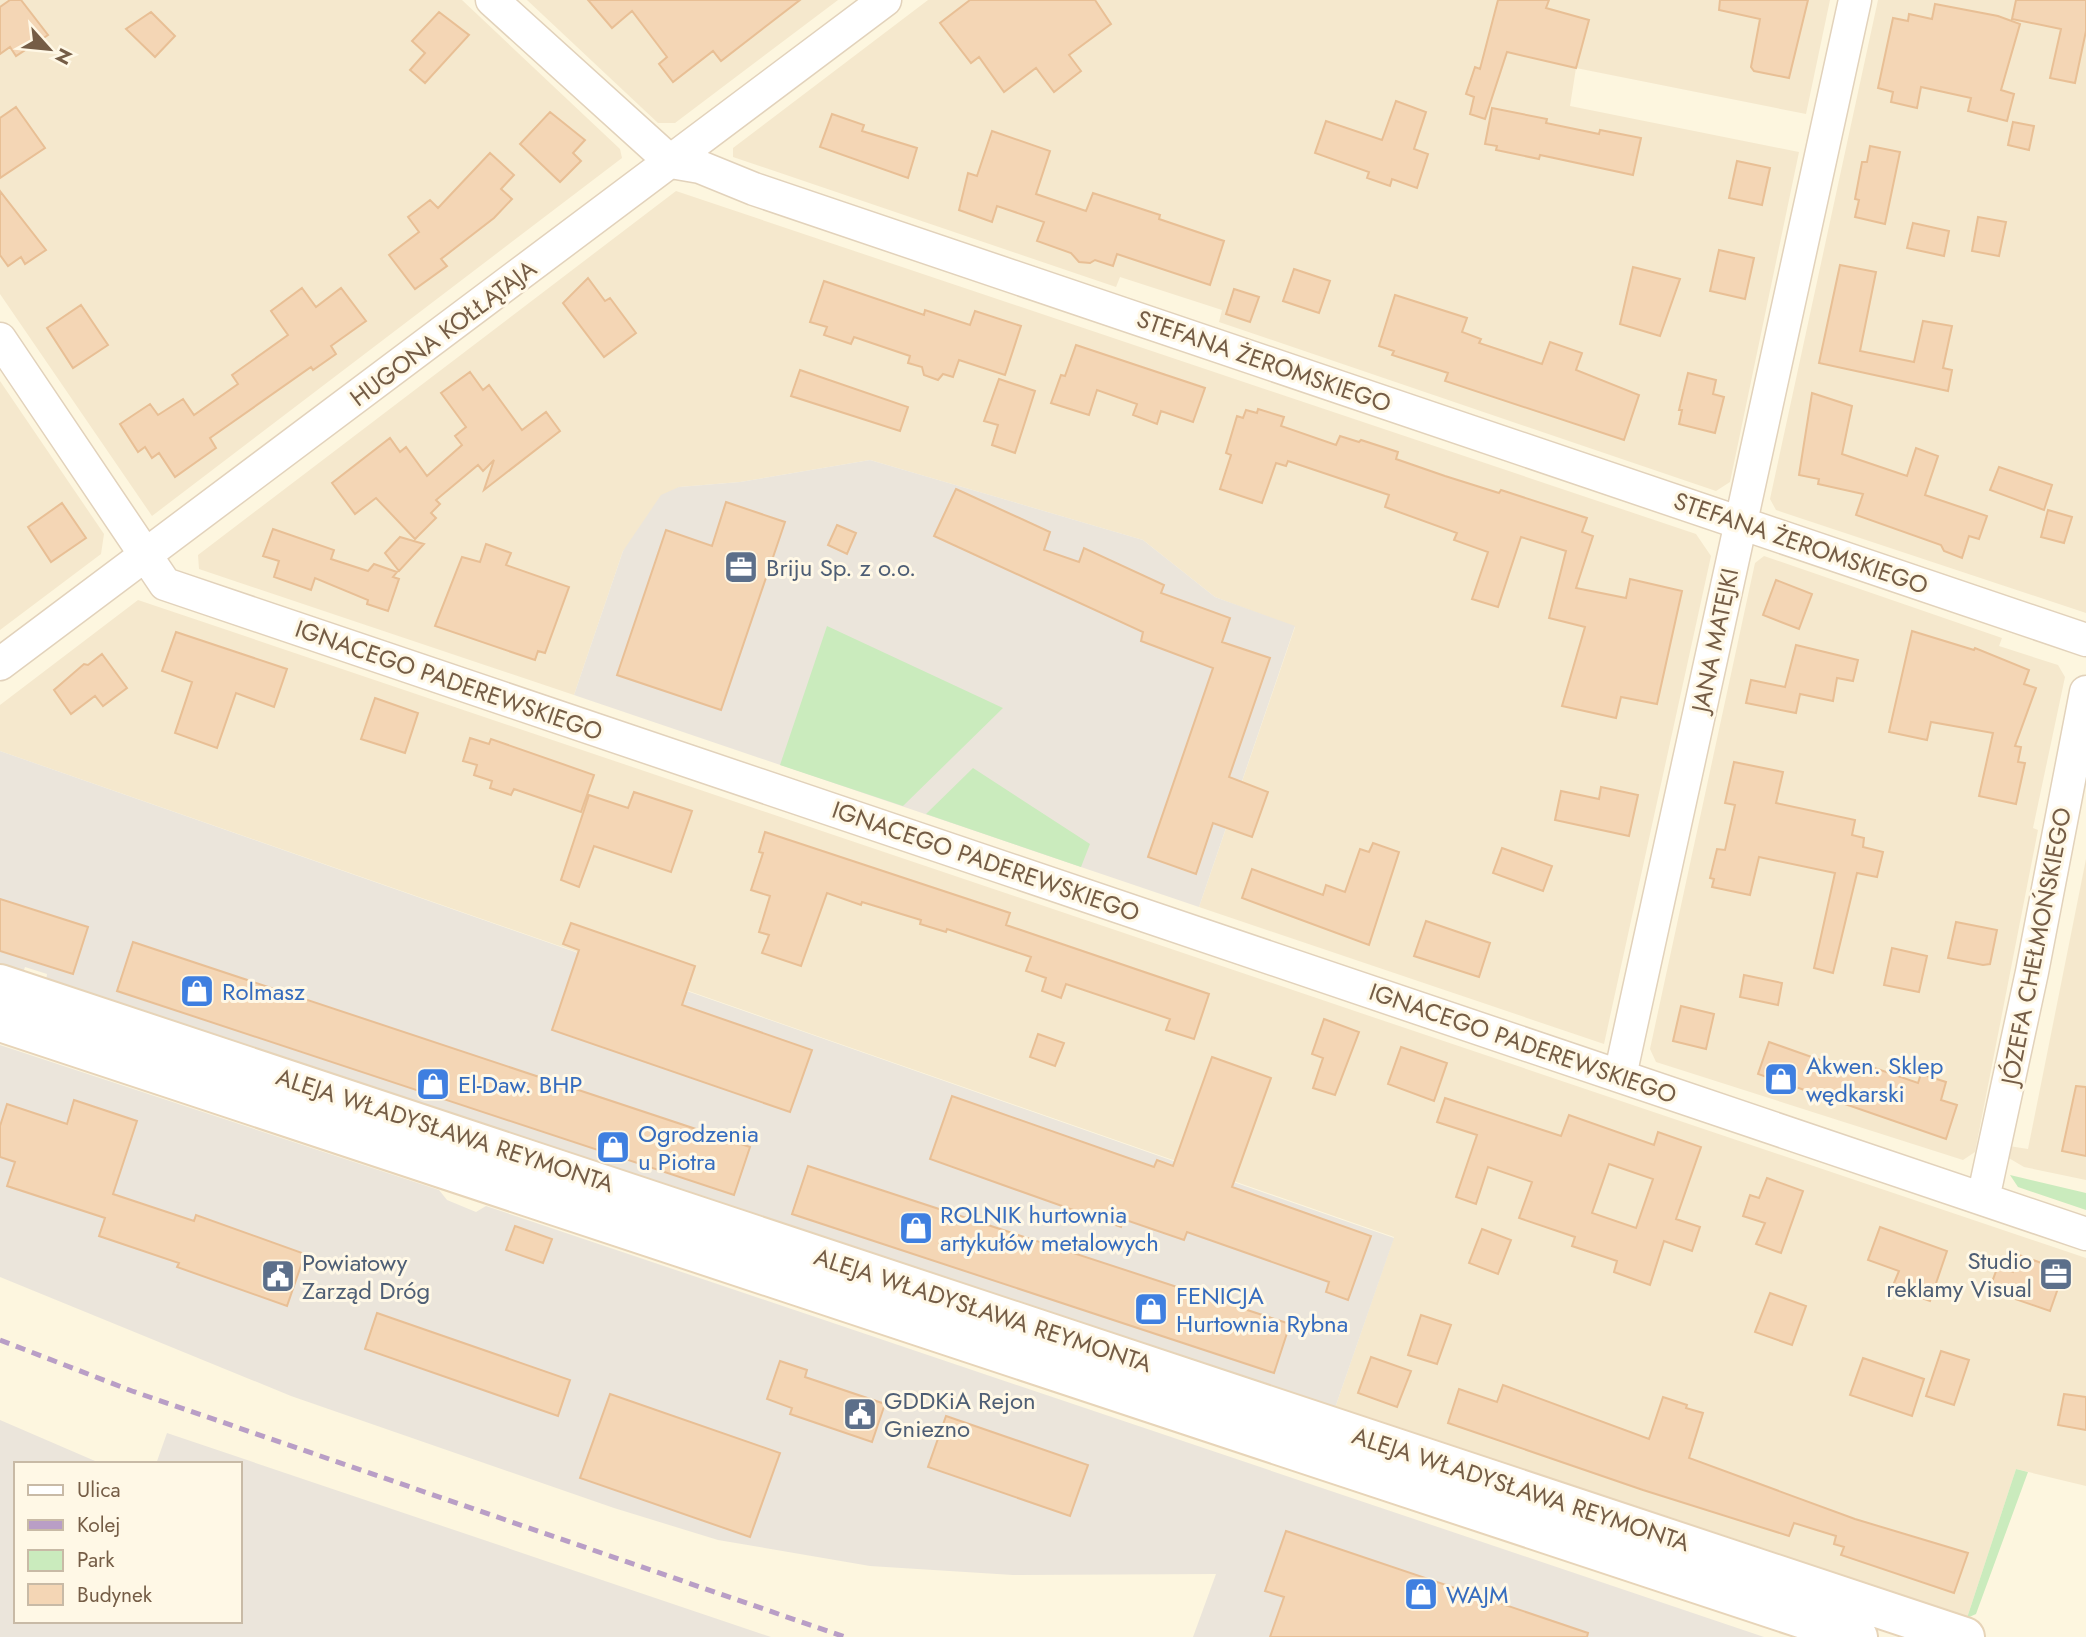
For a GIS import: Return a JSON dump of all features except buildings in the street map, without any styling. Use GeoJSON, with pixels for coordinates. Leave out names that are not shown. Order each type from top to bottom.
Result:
{"type":"FeatureCollection","features":[{"type":"Feature","properties":{"kind":"street"},"geometry":{"type":"LineString","coordinates":[[492,0],[671,162]]}},
{"type":"Feature","properties":{"kind":"street","name":"HUGONA KOŁŁĄTAJA"},"geometry":{"type":"LineString","coordinates":[[0,664],[885,0]]}},
{"type":"Feature","properties":{"kind":"street","name":"JANA MATEJKI"},"geometry":{"type":"LineString","coordinates":[[1619,1076],[1855,0]]}},
{"type":"Feature","properties":{"kind":"street","name":"STEFANA ŻEROMSKIEGO"},"geometry":{"type":"LineString","coordinates":[[671,162],[700,167],[754,189],[2086,640]]}},
{"type":"Feature","properties":{"kind":"street","name":"IGNACEGO PADEREWSKIEGO"},"geometry":{"type":"LineString","coordinates":[[0,339],[165,584],[2086,1234]]}},
{"type":"Feature","properties":{"kind":"street","name":"JÓZEFA CHEŁMOŃSKIEGO"},"geometry":{"type":"LineString","coordinates":[[1983,1199],[2029,985],[2086,692]]}},
{"type":"Feature","properties":{"kind":"street","name":"ALEJA WŁADYSŁAWA REYMONTA"},"geometry":{"type":"LineString","coordinates":[[0,984],[1965,1637]]}},
{"type":"Feature","properties":{"kind":"street","name":"ALEJA WŁADYSŁAWA REYMONTA"},"geometry":{"type":"LineString","coordinates":[[0,1022],[1858,1637]]}},
{"type":"Feature","properties":{"kind":"shaded area"},"geometry":{"type":"Polygon","coordinates":[[[0,0],[462,0],[620,149],[622,158],[152,516],[0,294],[0,0]]]}},
{"type":"Feature","properties":{"kind":"shaded area"},"geometry":{"type":"Polygon","coordinates":[[[527,0],[838,0],[675,123],[658,123],[527,0]]]}},
{"type":"Feature","properties":{"kind":"shaded area"},"geometry":{"type":"Polygon","coordinates":[[[928,0],[1830,0],[1806,114],[1576,68],[1570,106],[1799,152],[1730,482],[1716,491],[1219,322],[1222,310],[1120,277],[1116,287],[733,157],[733,148],[928,0]]]}},
{"type":"Feature","properties":{"kind":"shaded area"},"geometry":{"type":"Polygon","coordinates":[[[1878,0],[2086,0],[2086,613],[1776,510],[1770,499],[1878,0]]]}},
{"type":"Feature","properties":{"kind":"shaded area"},"geometry":{"type":"Polygon","coordinates":[[[676,191],[1696,534],[1711,556],[1604,1044],[1199,907],[1295,627],[1215,597],[1143,540],[870,460],[740,482],[679,487],[623,551],[574,695],[199,569],[198,555],[676,191]]]}},
{"type":"Feature","properties":{"kind":"shaded area"},"geometry":{"type":"Polygon","coordinates":[[[0,381],[104,534],[101,554],[0,630],[0,381]]]}},
{"type":"Feature","properties":{"kind":"shaded area","name":"Briju Sp. z o.o."},"geometry":{"type":"Polygon","coordinates":[[[870,460],[1143,540],[1215,597],[1295,626],[1199,907],[574,695],[623,551],[661,495],[679,487],[740,482],[870,460]]]}},
{"type":"Feature","properties":{"kind":"shaded area"},"geometry":{"type":"Polygon","coordinates":[[[1764,556],[2002,638],[1999,646],[2058,665],[2065,677],[2033,828],[2038,830],[1975,1152],[1963,1160],[1656,1062],[1650,1049],[1755,563],[1764,556]]]}},
{"type":"Feature","properties":{"kind":"shaded area"},"geometry":{"type":"Polygon","coordinates":[[[138,600],[2086,1258],[2086,1486],[2016,1469],[1967,1618],[1335,1408],[1394,1237],[0,751],[0,705],[138,600]]]}},
{"type":"Feature","properties":{"kind":"shaded area"},"geometry":{"type":"Polygon","coordinates":[[[0,751],[1394,1238],[1335,1408],[46,981],[47,974],[25,967],[23,973],[0,965],[0,751]]]}},
{"type":"Feature","properties":{"kind":"shaded area"},"geometry":{"type":"Polygon","coordinates":[[[2086,859],[2086,1180],[2024,1167],[2007,1157],[2009,1146],[2028,1149],[2086,859]]]}},
{"type":"Feature","properties":{"kind":"shaded area"},"geometry":{"type":"Polygon","coordinates":[[[0,1045],[439,1190],[447,1200],[476,1212],[486,1206],[1764,1637],[1193,1637],[1216,1574],[1013,1575],[870,1566],[718,1540],[614,1508],[291,1396],[0,1277],[0,1045]]]}},
{"type":"Feature","properties":{"kind":"shaded area"},"geometry":{"type":"Polygon","coordinates":[[[0,1420],[97,1462],[14,1462],[14,1623],[242,1623],[242,1462],[157,1462],[167,1433],[771,1637],[0,1637],[0,1420]]]}},
{"type":"Feature","properties":{"kind":"green space"},"geometry":{"type":"Polygon","coordinates":[[[827,626],[1003,708],[903,806],[780,765],[827,626]]]}},
{"type":"Feature","properties":{"kind":"green space"},"geometry":{"type":"Polygon","coordinates":[[[973,768],[1090,844],[1081,867],[926,814],[973,768]]]}},
{"type":"Feature","properties":{"kind":"green space"},"geometry":{"type":"Polygon","coordinates":[[[2010,1175],[2086,1193],[2086,1210],[2018,1187],[2010,1175]]]}},
{"type":"Feature","properties":{"kind":"green space"},"geometry":{"type":"Polygon","coordinates":[[[2016,1469],[2028,1472],[1976,1614],[1967,1618],[2016,1469]]]}},
{"type":"Feature","properties":{"kind":"railway"},"geometry":{"type":"LineString","coordinates":[[0,1340],[132,1391],[845,1637]]}},
{"type":"Feature","properties":{"kind":"place","name":"Briju Sp. z o.o."},"geometry":{"type":"Point","coordinates":[741,567]}},
{"type":"Feature","properties":{"kind":"place","name":"Rolmasz"},"geometry":{"type":"Point","coordinates":[197,991]}},
{"type":"Feature","properties":{"kind":"place","name":"Akwen. Sklep wędkarski"},"geometry":{"type":"Point","coordinates":[1781,1079]}},
{"type":"Feature","properties":{"kind":"place","name":"El-Daw. BHP"},"geometry":{"type":"Point","coordinates":[433,1084]}},
{"type":"Feature","properties":{"kind":"place","name":"Ogrodzenia u Piotra"},"geometry":{"type":"Point","coordinates":[613,1147]}},
{"type":"Feature","properties":{"kind":"place","name":"ROLNIK hurtownia artykułów metalowych"},"geometry":{"type":"Point","coordinates":[916,1228]}},
{"type":"Feature","properties":{"kind":"place","name":"Studio reklamy Visual"},"geometry":{"type":"Point","coordinates":[2056,1274]}},
{"type":"Feature","properties":{"kind":"place","name":"Powiatowy Zarząd Dróg"},"geometry":{"type":"Point","coordinates":[278,1276]}},
{"type":"Feature","properties":{"kind":"place","name":"FENICJA Hurtownia Rybna"},"geometry":{"type":"Point","coordinates":[1151,1309]}},
{"type":"Feature","properties":{"kind":"place","name":"GDDKiA Rejon Gniezno"},"geometry":{"type":"Point","coordinates":[860,1414]}},
{"type":"Feature","properties":{"kind":"place","name":"WAJM"},"geometry":{"type":"Point","coordinates":[1421,1594]}}]}
